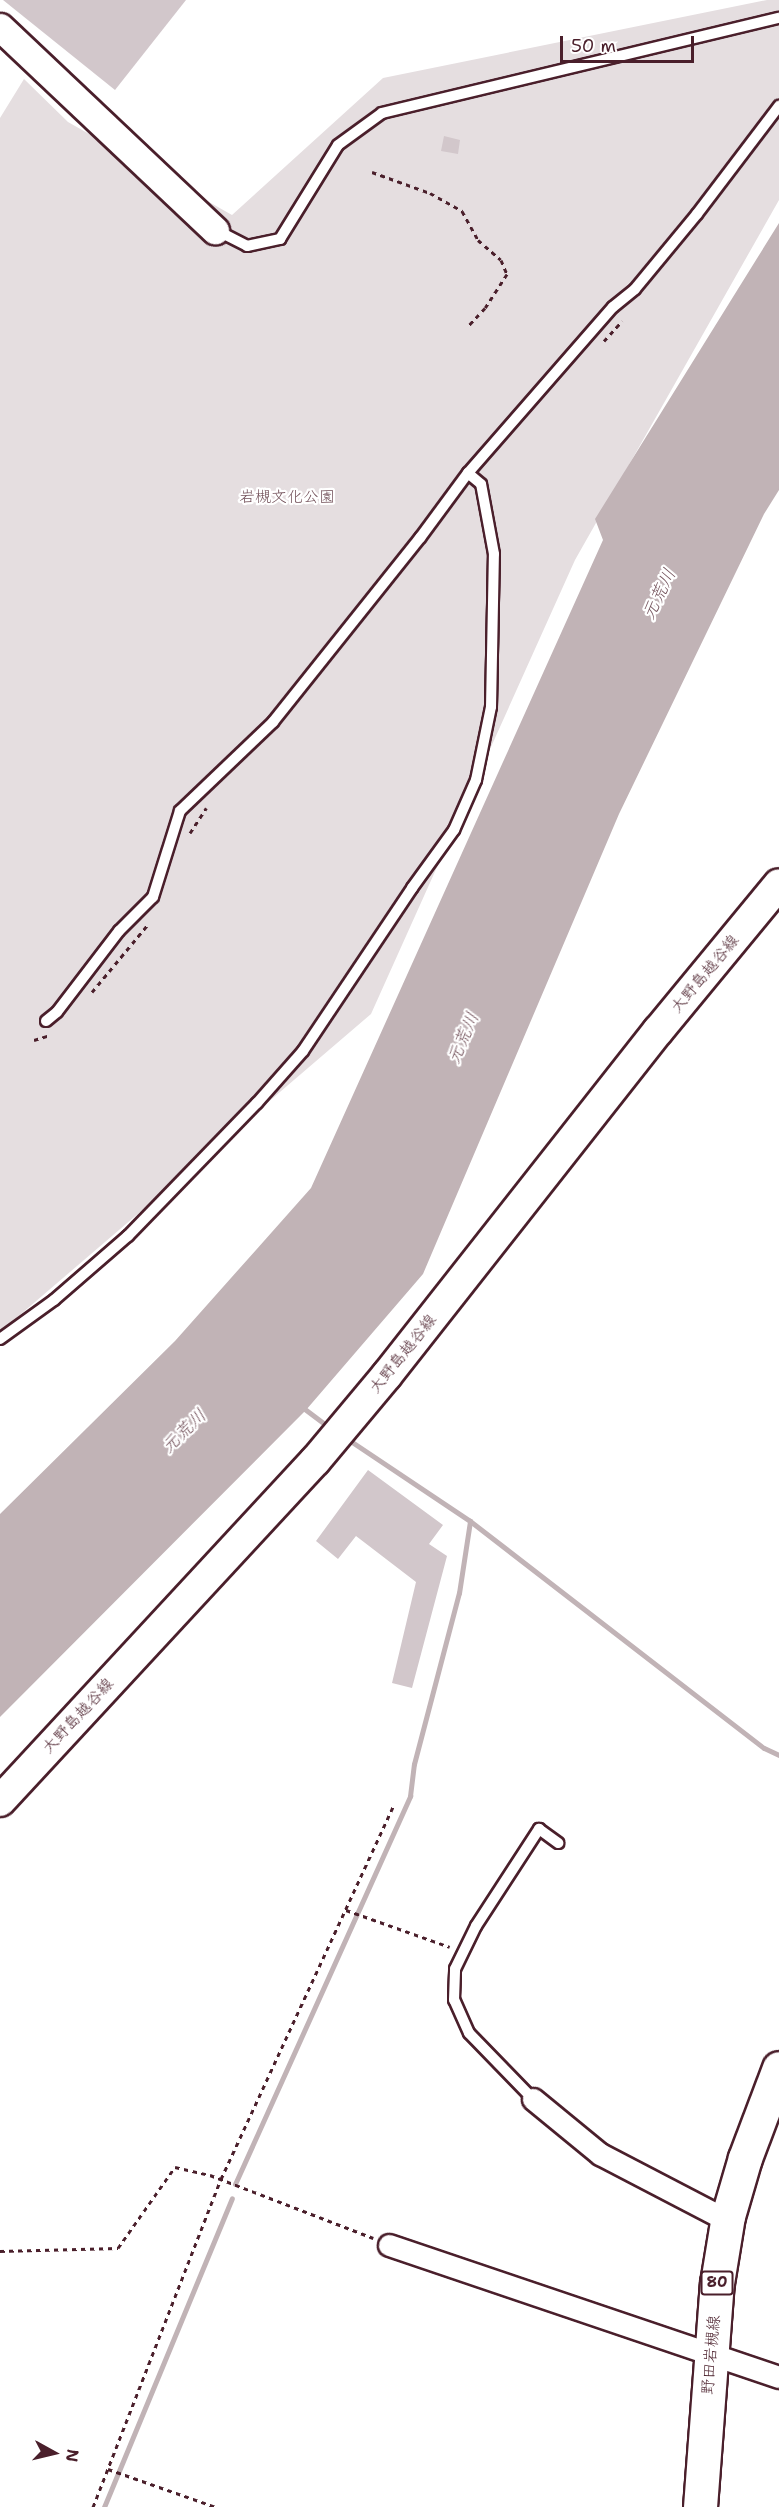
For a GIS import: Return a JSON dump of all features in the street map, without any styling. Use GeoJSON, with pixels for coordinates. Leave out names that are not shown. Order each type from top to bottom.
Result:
{"type":"FeatureCollection","features":[{"type":"Feature","properties":{"kind":"main road","name":"大野島越谷線"},"geometry":{"type":"LineString","coordinates":[[0,1801],[315,1461],[387,1375],[658,1031],[779,884]]}},
{"type":"Feature","properties":{"kind":"main road","name":"野田岩槻線"},"geometry":{"type":"LineString","coordinates":[[700,2507],[711,2355],[727,2220],[745,2158],[779,2068]]}},
{"type":"Feature","properties":{"kind":"street"},"geometry":{"type":"LineString","coordinates":[[0,27],[215,230]]}},
{"type":"Feature","properties":{"kind":"street"},"geometry":{"type":"LineString","coordinates":[[533,2099],[600,2154],[727,2220]]}},
{"type":"Feature","properties":{"kind":"street"},"geometry":{"type":"LineString","coordinates":[[389,2245],[779,2377]]}},
{"type":"Feature","properties":{"kind":"lane"},"geometry":{"type":"LineString","coordinates":[[215,230],[247,246],[280,239],[338,145],[382,113],[779,18]]}},
{"type":"Feature","properties":{"kind":"lane"},"geometry":{"type":"LineString","coordinates":[[46,1021],[57,1012],[118,931],[153,897],[180,811],[273,722],[420,538],[468,473],[613,307],[635,289],[697,214],[779,106]]}},
{"type":"Feature","properties":{"kind":"lane"},"geometry":{"type":"LineString","coordinates":[[0,1339],[54,1300],[129,1236],[257,1103],[303,1051],[412,888],[454,830],[476,780],[491,707],[494,554],[481,484],[468,473]]}},
{"type":"Feature","properties":{"kind":"lane"},"geometry":{"type":"LineString","coordinates":[[533,2099],[469,2033],[454,2000],[455,1968],[476,1926],[539,1829],[558,1843]]}},
{"type":"Feature","properties":{"kind":"path"},"geometry":{"type":"LineString","coordinates":[[372,172],[430,193],[462,210],[478,240],[501,260],[507,274],[485,308],[469,325]]}},
{"type":"Feature","properties":{"kind":"path"},"geometry":{"type":"LineString","coordinates":[[184,841],[207,805]]}},
{"type":"Feature","properties":{"kind":"path"},"geometry":{"type":"LineString","coordinates":[[86,999],[152,919]]}},
{"type":"Feature","properties":{"kind":"path"},"geometry":{"type":"LineString","coordinates":[[34,1040],[54,1030]]}},
{"type":"Feature","properties":{"kind":"path"},"geometry":{"type":"LineString","coordinates":[[93,2507],[221,2179],[393,1807]]}},
{"type":"Feature","properties":{"kind":"path"},"geometry":{"type":"LineString","coordinates":[[346,1910],[463,1952]]}},
{"type":"Feature","properties":{"kind":"path"},"geometry":{"type":"LineString","coordinates":[[0,2251],[118,2248],[175,2167],[221,2179],[389,2245]]}},
{"type":"Feature","properties":{"kind":"path"},"geometry":{"type":"LineString","coordinates":[[108,2469],[216,2507]]}},
{"type":"Feature","properties":{"kind":"green space","name":"岩槻文化公園"},"geometry":{"type":"Polygon","coordinates":[[[767,0],[779,0],[779,200],[575,560],[371,1014],[0,1332],[0,118],[24,79],[68,122],[232,215],[383,78],[767,0]]]}},
{"type":"Feature","properties":{"kind":"water","name":"元荒川"},"geometry":{"type":"Polygon","coordinates":[[[779,223],[779,490],[764,514],[619,814],[423,1274],[306,1410],[0,1717],[0,1514],[175,1341],[311,1188],[603,540],[595,519],[779,223]]]}},
{"type":"Feature","properties":{"kind":"building"},"geometry":{"type":"Polygon","coordinates":[[[3,0],[186,0],[115,90],[3,0]]]}},
{"type":"Feature","properties":{"kind":"building"},"geometry":{"type":"Polygon","coordinates":[[[444,136],[460,140],[458,154],[441,151],[444,136]]]}},
{"type":"Feature","properties":{"kind":"building"},"geometry":{"type":"Polygon","coordinates":[[[368,1470],[443,1525],[429,1544],[447,1556],[412,1688],[392,1683],[416,1582],[356,1536],[338,1559],[316,1541],[368,1470]]]}},
{"type":"Feature","properties":{"kind":"waterway"},"geometry":{"type":"LineString","coordinates":[[302,1407],[330,1428]]}},
{"type":"Feature","properties":{"kind":"waterway"},"geometry":{"type":"LineString","coordinates":[[346,1438],[470,1521],[764,1748],[779,1755]]}},
{"type":"Feature","properties":{"kind":"waterway"},"geometry":{"type":"LineString","coordinates":[[235,2184],[410,1796],[414,1764],[459,1593],[470,1521]]}},
{"type":"Feature","properties":{"kind":"waterway"},"geometry":{"type":"LineString","coordinates":[[104,2507],[232,2198]]}}]}
